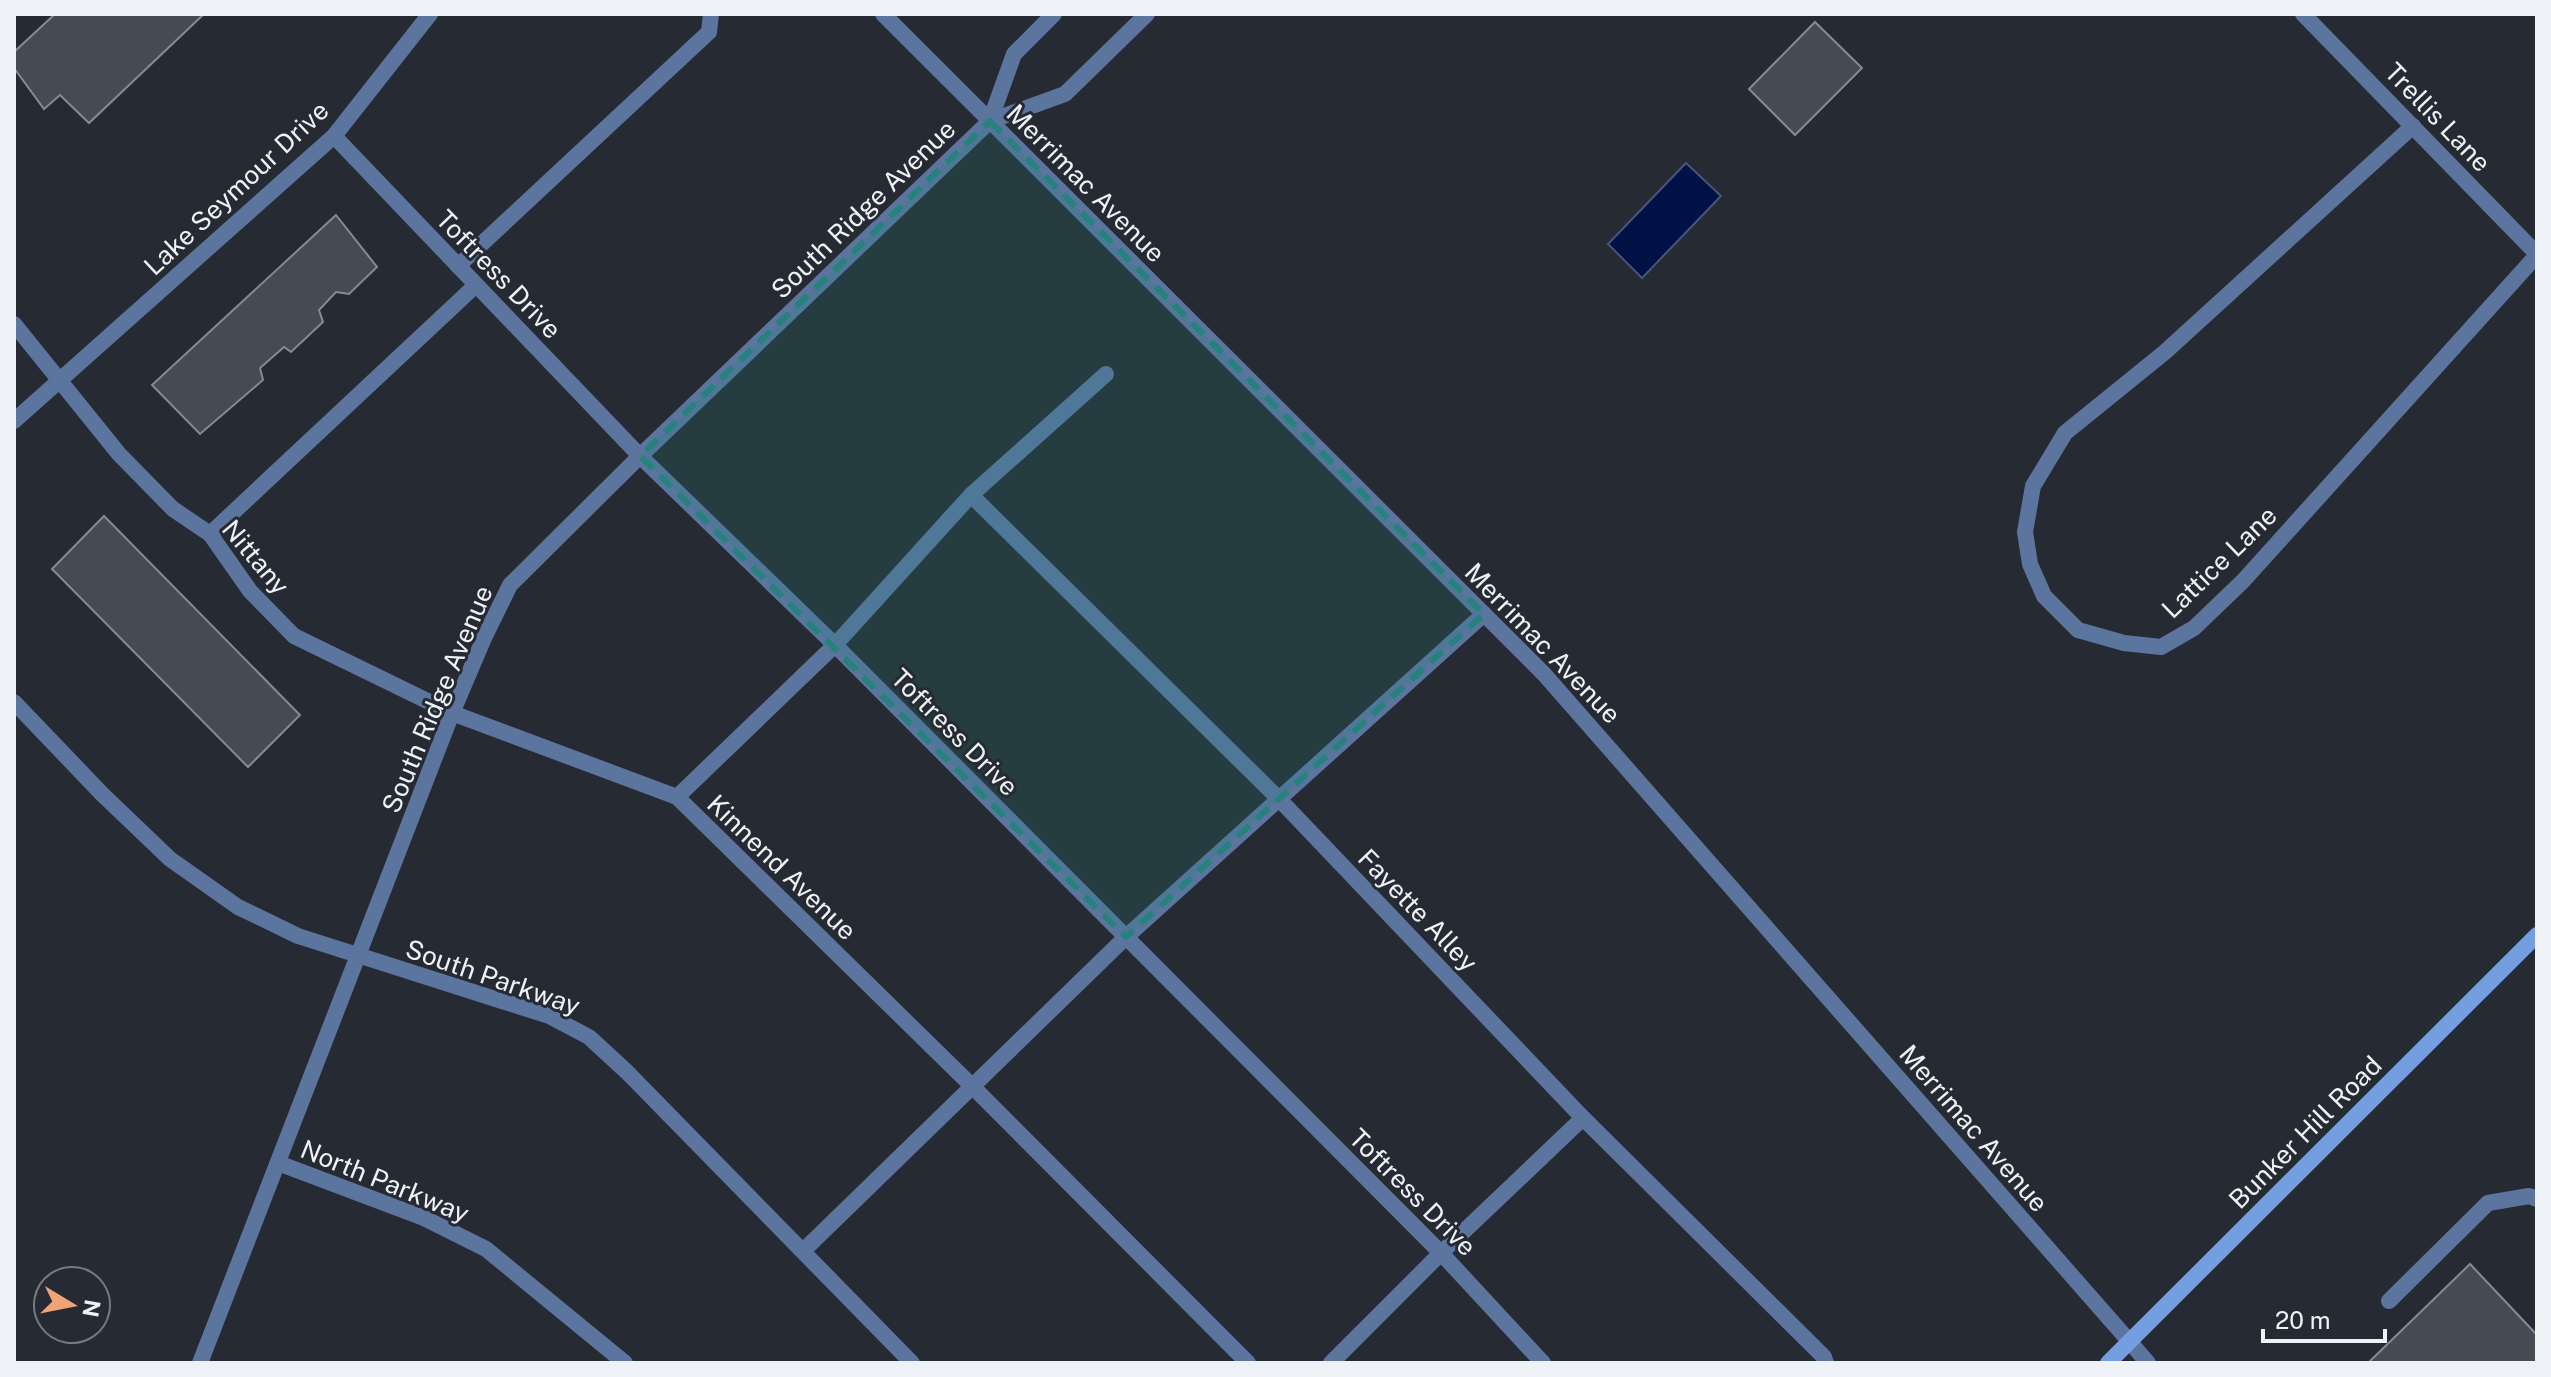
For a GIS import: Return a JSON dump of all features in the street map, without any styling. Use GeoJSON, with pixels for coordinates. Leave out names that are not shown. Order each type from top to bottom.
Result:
{"type":"FeatureCollection","features":[{"type":"Feature","properties":{"kind":"main road","name":"Bunker Hill Road"},"geometry":{"type":"LineString","coordinates":[[2108,1363],[2537,935]]}},
{"type":"Feature","properties":{"kind":"street","name":"Lake Seymour Drive"},"geometry":{"type":"LineString","coordinates":[[60,382],[334,136],[430,14]]}},
{"type":"Feature","properties":{"kind":"street"},"geometry":{"type":"LineString","coordinates":[[458,266],[709,32],[711,14]]}},
{"type":"Feature","properties":{"kind":"street","name":"Merrimac Avenue"},"geometry":{"type":"LineString","coordinates":[[883,14],[1544,674],[2148,1363]]}},
{"type":"Feature","properties":{"kind":"street"},"geometry":{"type":"LineString","coordinates":[[990,121],[1014,54],[1054,14]]}},
{"type":"Feature","properties":{"kind":"street"},"geometry":{"type":"LineString","coordinates":[[990,121],[1065,94],[1147,14]]}},
{"type":"Feature","properties":{"kind":"street","name":"Trellis Lane"},"geometry":{"type":"LineString","coordinates":[[2303,14],[2537,255]]}},
{"type":"Feature","properties":{"kind":"street","name":"South Ridge Avenue"},"geometry":{"type":"LineString","coordinates":[[200,1363],[452,713],[510,585],[990,121]]}},
{"type":"Feature","properties":{"kind":"street","name":"Lattice Lane"},"geometry":{"type":"LineString","coordinates":[[2413,126],[2165,352],[2065,433],[2033,486],[2025,532],[2030,564],[2044,596],[2078,630],[2124,643],[2161,647],[2194,628],[2243,581],[2537,255]]}},
{"type":"Feature","properties":{"kind":"street","name":"Toftress Drive"},"geometry":{"type":"LineString","coordinates":[[334,136],[640,456],[835,645],[1441,1253],[1543,1363]]}},
{"type":"Feature","properties":{"kind":"street"},"geometry":{"type":"LineString","coordinates":[[210,534],[476,285]]}},
{"type":"Feature","properties":{"kind":"street","name":"Nittany"},"geometry":{"type":"LineString","coordinates":[[14,324],[119,454],[173,509],[210,534],[250,591],[294,636],[452,713],[677,797]]}},
{"type":"Feature","properties":{"kind":"street","name":"Kinnend Avenue"},"geometry":{"type":"LineString","coordinates":[[1106,374],[971,495],[835,645],[677,797],[973,1087],[1248,1363]]}},
{"type":"Feature","properties":{"kind":"street"},"geometry":{"type":"LineString","coordinates":[[14,421],[60,382]]}},
{"type":"Feature","properties":{"kind":"street","name":"Fayette Alley"},"geometry":{"type":"LineString","coordinates":[[971,495],[1279,799],[1583,1118],[1824,1357],[1826,1363]]}},
{"type":"Feature","properties":{"kind":"street"},"geometry":{"type":"LineString","coordinates":[[803,1251],[1126,937],[1484,614]]}},
{"type":"Feature","properties":{"kind":"street","name":"South Parkway"},"geometry":{"type":"LineString","coordinates":[[14,702],[102,794],[170,859],[238,907],[298,936],[549,1016],[589,1037],[912,1363]]}},
{"type":"Feature","properties":{"kind":"street"},"geometry":{"type":"LineString","coordinates":[[1331,1363],[1583,1118]]}},
{"type":"Feature","properties":{"kind":"street","name":"North Parkway"},"geometry":{"type":"LineString","coordinates":[[278,1163],[424,1218],[486,1249],[625,1363]]}},
{"type":"Feature","properties":{"kind":"street"},"geometry":{"type":"LineString","coordinates":[[2389,1301],[2488,1203],[2529,1196],[2537,1199]]}},
{"type":"Feature","properties":{"kind":"highlighted area"},"geometry":{"type":"Polygon","coordinates":[[[990,121],[1484,614],[1126,937],[640,456],[990,121]]]}},
{"type":"Feature","properties":{"kind":"shaded area"},"geometry":{"type":"Polygon","coordinates":[[[1686,163],[1721,196],[1642,278],[1608,244],[1686,163]]]}},
{"type":"Feature","properties":{"kind":"building"},"geometry":{"type":"Polygon","coordinates":[[[55,14],[204,14],[89,123],[60,95],[44,109],[14,68],[14,52],[55,14]]]}},
{"type":"Feature","properties":{"kind":"building"},"geometry":{"type":"Polygon","coordinates":[[[1815,22],[1862,68],[1795,135],[1749,89],[1815,22]]]}},
{"type":"Feature","properties":{"kind":"building"},"geometry":{"type":"Polygon","coordinates":[[[336,215],[377,267],[349,294],[336,292],[319,310],[323,322],[291,352],[284,347],[260,368],[263,380],[200,434],[152,385],[336,215]]]}},
{"type":"Feature","properties":{"kind":"building"},"geometry":{"type":"Polygon","coordinates":[[[104,516],[300,715],[248,767],[52,569],[104,516]]]}},
{"type":"Feature","properties":{"kind":"building"},"geometry":{"type":"Polygon","coordinates":[[[2470,1264],[2537,1335],[2537,1363],[2368,1363],[2470,1264]]]}}]}
